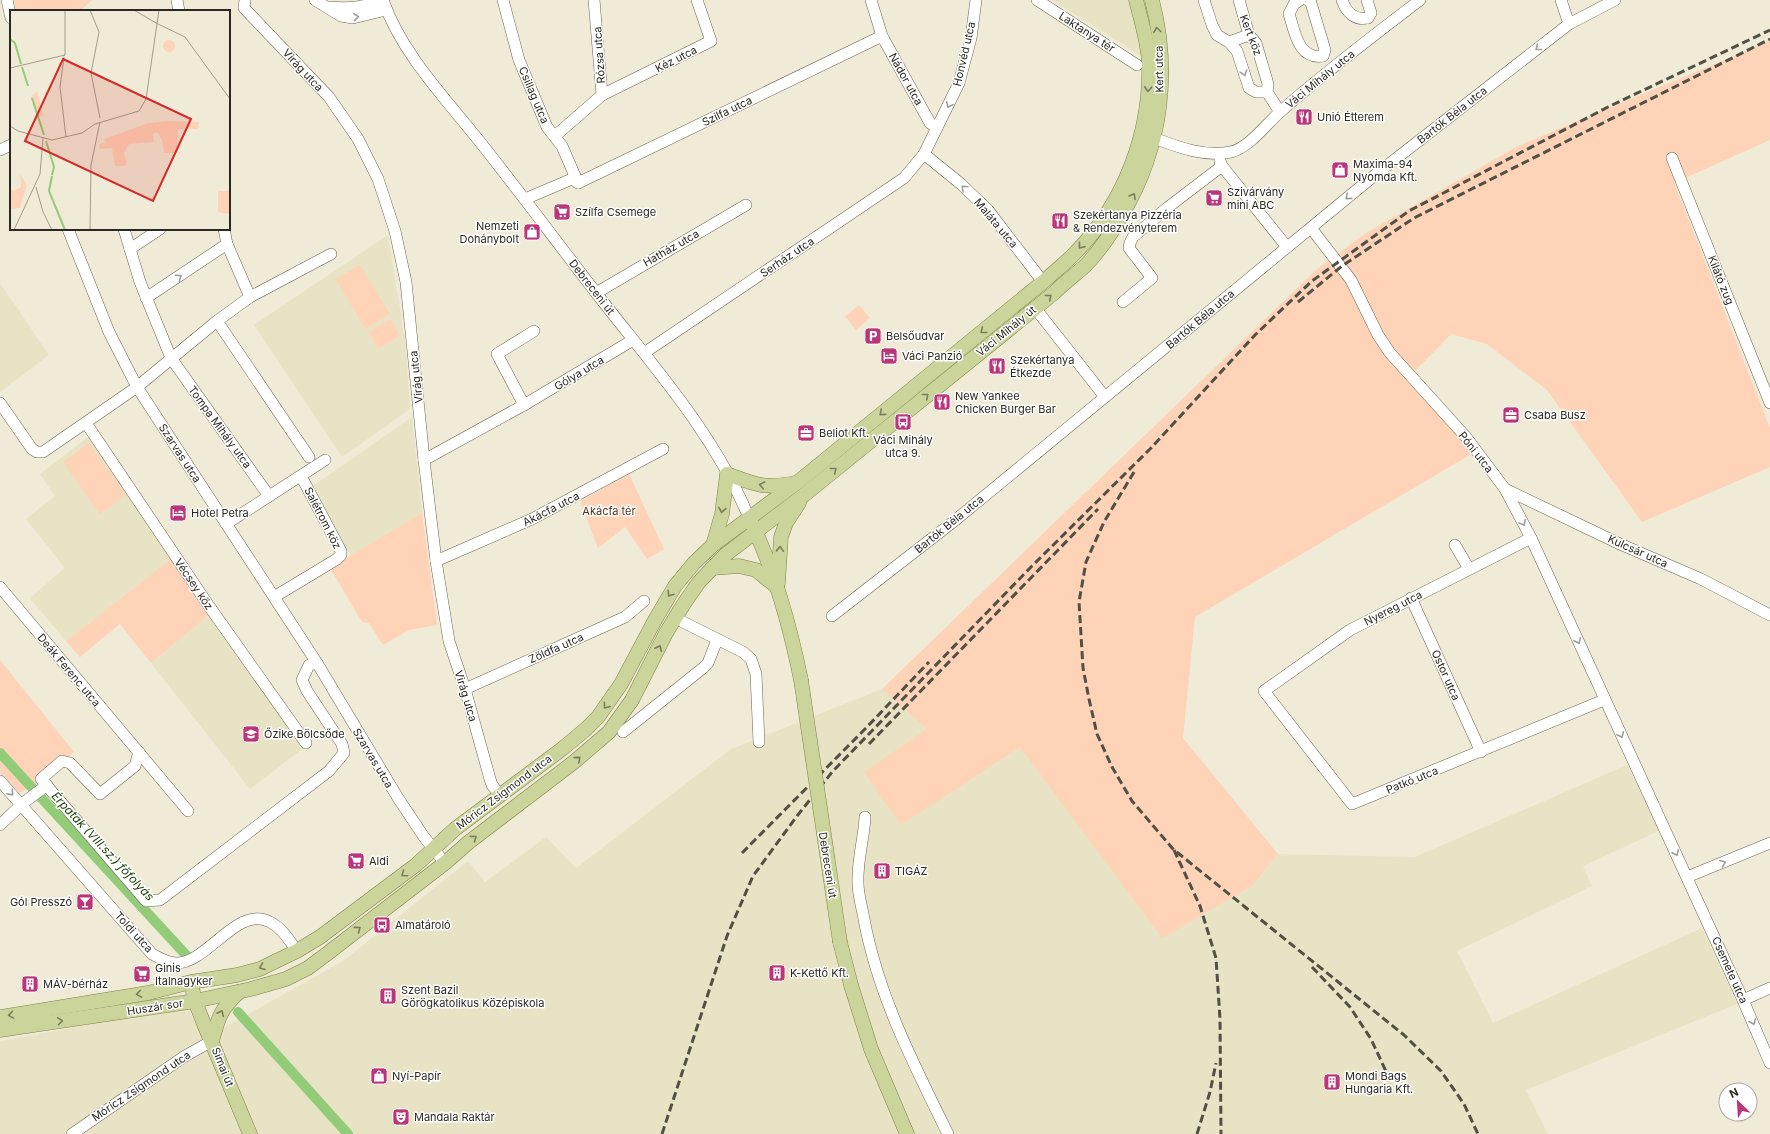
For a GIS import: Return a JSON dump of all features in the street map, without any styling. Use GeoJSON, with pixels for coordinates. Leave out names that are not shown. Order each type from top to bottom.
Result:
{"type":"FeatureCollection","features":[{"type":"Feature","properties":{"kind":"main road","name":"Kert utca"},"geometry":{"type":"LineString","coordinates":[[1136,0],[1149,61],[1148,136]]}},
{"type":"Feature","properties":{"kind":"main road","name":"Kert utca"},"geometry":{"type":"LineString","coordinates":[[1148,136],[1161,89],[1161,58],[1156,15],[1152,0]]}},
{"type":"Feature","properties":{"kind":"main road","name":"Váci Mihály út"},"geometry":{"type":"LineString","coordinates":[[756,532],[801,488],[1043,282],[1077,251],[1106,216],[1125,181],[1134,158],[1148,136]]}},
{"type":"Feature","properties":{"kind":"main road","name":"Váci Mihály út"},"geometry":{"type":"LineString","coordinates":[[749,518],[801,488],[1035,308],[1086,264],[1113,230],[1136,190],[1148,136]]}},
{"type":"Feature","properties":{"kind":"main road"},"geometry":{"type":"LineString","coordinates":[[713,545],[722,514],[727,474],[761,486],[801,488]]}},
{"type":"Feature","properties":{"kind":"main road","name":"Debreceni út"},"geometry":{"type":"LineString","coordinates":[[778,588],[781,537],[801,488]]}},
{"type":"Feature","properties":{"kind":"main road","name":"Debreceni út"},"geometry":{"type":"LineString","coordinates":[[749,518],[778,588],[789,624],[801,680],[840,942],[850,985],[869,1043],[907,1134]]}},
{"type":"Feature","properties":{"kind":"main road","name":"Móricz Zsigmond utca"},"geometry":{"type":"LineString","coordinates":[[191,982],[245,973],[260,968],[297,951],[342,921],[416,866],[455,829],[562,749],[598,717],[621,684],[669,595],[694,562],[713,545],[749,518]]}},
{"type":"Feature","properties":{"kind":"main road","name":"Móricz Zsigmond utca"},"geometry":{"type":"LineString","coordinates":[[195,1001],[239,992],[286,979],[308,968],[574,762],[609,732],[632,700],[674,618],[693,591],[712,568],[731,550],[756,532]]}},
{"type":"Feature","properties":{"kind":"main road"},"geometry":{"type":"LineString","coordinates":[[712,568],[739,566],[756,570],[778,588]]}},
{"type":"Feature","properties":{"kind":"main road","name":"Huszár sor"},"geometry":{"type":"LineString","coordinates":[[0,1017],[148,992],[191,982],[195,1001],[0,1030]]}},
{"type":"Feature","properties":{"kind":"main road"},"geometry":{"type":"LineString","coordinates":[[212,1041],[221,1013],[226,1004],[239,992]]}},
{"type":"Feature","properties":{"kind":"main road","name":"Simai út"},"geometry":{"type":"LineString","coordinates":[[195,1001],[250,1134]]}},
{"type":"Feature","properties":{"kind":"street"},"geometry":{"type":"LineString","coordinates":[[177,0],[179,10]]}},
{"type":"Feature","properties":{"kind":"street","name":"Virág utca"},"geometry":{"type":"LineString","coordinates":[[245,0],[244,8],[329,97],[358,139],[378,179],[395,231],[406,282],[424,460],[436,561],[448,641],[465,689],[492,785],[500,795]]}},
{"type":"Feature","properties":{"kind":"street"},"geometry":{"type":"LineString","coordinates":[[315,0],[340,16],[353,18],[384,3]]}},
{"type":"Feature","properties":{"kind":"street","name":"Csillag utca"},"geometry":{"type":"LineString","coordinates":[[503,0],[519,60],[547,127],[562,146],[575,181]]}},
{"type":"Feature","properties":{"kind":"street","name":"Rózsa utca"},"geometry":{"type":"LineString","coordinates":[[555,136],[602,95],[594,0]]}},
{"type":"Feature","properties":{"kind":"street","name":"Kéz utca"},"geometry":{"type":"LineString","coordinates":[[602,95],[711,41],[697,0]]}},
{"type":"Feature","properties":{"kind":"street","name":"Nádor utca"},"geometry":{"type":"LineString","coordinates":[[871,0],[882,36],[930,123],[937,128]]}},
{"type":"Feature","properties":{"kind":"street","name":"Honvéd utca"},"geometry":{"type":"LineString","coordinates":[[937,128],[959,83],[971,38],[976,0]]}},
{"type":"Feature","properties":{"kind":"street","name":"Laktanya tér"},"geometry":{"type":"LineString","coordinates":[[1037,0],[1137,65]]}},
{"type":"Feature","properties":{"kind":"street","name":"Kert köz"},"geometry":{"type":"LineString","coordinates":[[1204,0],[1212,25],[1217,35],[1229,42],[1237,51],[1248,88],[1256,92],[1267,92]]}},
{"type":"Feature","properties":{"kind":"street","name":"Kert köz"},"geometry":{"type":"LineString","coordinates":[[1238,0],[1249,35],[1256,43],[1268,84],[1267,92],[1280,112]]}},
{"type":"Feature","properties":{"kind":"street"},"geometry":{"type":"LineString","coordinates":[[1300,0],[1294,4],[1289,14],[1299,46],[1311,56],[1323,56]]}},
{"type":"Feature","properties":{"kind":"street"},"geometry":{"type":"LineString","coordinates":[[1308,0],[1311,4],[1326,50],[1323,56]]}},
{"type":"Feature","properties":{"kind":"street"},"geometry":{"type":"LineString","coordinates":[[1342,0],[1345,9],[1357,18],[1368,18]]}},
{"type":"Feature","properties":{"kind":"street"},"geometry":{"type":"LineString","coordinates":[[1367,0],[1371,13],[1368,18]]}},
{"type":"Feature","properties":{"kind":"street","name":"Váci Mihály utca"},"geometry":{"type":"LineString","coordinates":[[1148,136],[1202,154],[1233,152],[1246,144],[1280,112],[1378,32],[1420,0]]}},
{"type":"Feature","properties":{"kind":"street"},"geometry":{"type":"LineString","coordinates":[[1561,0],[1569,24]]}},
{"type":"Feature","properties":{"kind":"street","name":"Bartók Béla utca"},"geometry":{"type":"LineString","coordinates":[[832,616],[953,522],[1375,175],[1569,24],[1614,0]]}},
{"type":"Feature","properties":{"kind":"street"},"geometry":{"type":"LineString","coordinates":[[7,2],[10,14]]}},
{"type":"Feature","properties":{"kind":"street","name":"Debreceni út"},"geometry":{"type":"LineString","coordinates":[[384,3],[407,50],[527,201],[699,427],[727,474],[749,518]]}},
{"type":"Feature","properties":{"kind":"street"},"geometry":{"type":"LineString","coordinates":[[1368,18],[1378,32]]}},
{"type":"Feature","properties":{"kind":"street"},"geometry":{"type":"LineString","coordinates":[[1229,42],[1249,35]]}},
{"type":"Feature","properties":{"kind":"street","name":"Szilfa utca"},"geometry":{"type":"LineString","coordinates":[[527,201],[567,185],[882,36]]}},
{"type":"Feature","properties":{"kind":"street"},"geometry":{"type":"LineString","coordinates":[[1323,56],[1333,69]]}},
{"type":"Feature","properties":{"kind":"street"},"geometry":{"type":"LineString","coordinates":[[924,154],[937,128]]}},
{"type":"Feature","properties":{"kind":"street"},"geometry":{"type":"LineString","coordinates":[[0,150],[10,145]]}},
{"type":"Feature","properties":{"kind":"street","name":"Maláta utca"},"geometry":{"type":"LineString","coordinates":[[924,154],[961,184],[988,210],[1043,282]]}},
{"type":"Feature","properties":{"kind":"street","name":"Serház utca"},"geometry":{"type":"LineString","coordinates":[[644,353],[904,178],[924,154]]}},
{"type":"Feature","properties":{"kind":"street"},"geometry":{"type":"LineString","coordinates":[[1218,154],[1222,166],[1287,247]]}},
{"type":"Feature","properties":{"kind":"street","name":"Kilátó zug"},"geometry":{"type":"LineString","coordinates":[[1672,158],[1770,403]]}},
{"type":"Feature","properties":{"kind":"street"},"geometry":{"type":"LineString","coordinates":[[1123,302],[1152,278],[1129,248],[1133,237],[1167,208],[1222,166]]}},
{"type":"Feature","properties":{"kind":"street","name":"Hatház utca"},"geometry":{"type":"LineString","coordinates":[[596,293],[746,205]]}},
{"type":"Feature","properties":{"kind":"street","name":"Póni utca"},"geometry":{"type":"LineString","coordinates":[[1311,228],[1351,280],[1378,335],[1390,353],[1466,437],[1504,489],[1530,538],[1604,700]]}},
{"type":"Feature","properties":{"kind":"street","name":"Szarvas utca"},"geometry":{"type":"LineString","coordinates":[[68,230],[109,332],[137,386],[317,664],[390,785],[419,830],[444,863]]}},
{"type":"Feature","properties":{"kind":"street","name":"Tompa Mihály utca"},"geometry":{"type":"LineString","coordinates":[[124,230],[146,298],[171,358],[269,496]]}},
{"type":"Feature","properties":{"kind":"street"},"geometry":{"type":"LineString","coordinates":[[130,249],[158,230]]}},
{"type":"Feature","properties":{"kind":"street"},"geometry":{"type":"LineString","coordinates":[[224,230],[227,244],[250,297]]}},
{"type":"Feature","properties":{"kind":"street"},"geometry":{"type":"LineString","coordinates":[[146,298],[227,244]]}},
{"type":"Feature","properties":{"kind":"street"},"geometry":{"type":"LineString","coordinates":[[0,403],[32,449],[37,452],[42,452],[86,423],[137,386],[217,321],[250,297],[331,254]]}},
{"type":"Feature","properties":{"kind":"street"},"geometry":{"type":"LineString","coordinates":[[1035,308],[1105,397]]}},
{"type":"Feature","properties":{"kind":"street"},"geometry":{"type":"LineString","coordinates":[[217,321],[309,457]]}},
{"type":"Feature","properties":{"kind":"street"},"geometry":{"type":"LineString","coordinates":[[524,405],[497,354],[534,331]]}},
{"type":"Feature","properties":{"kind":"street","name":"Gólya utca"},"geometry":{"type":"LineString","coordinates":[[424,460],[524,405],[633,340]]}},
{"type":"Feature","properties":{"kind":"street","name":"Vécsey köz"},"geometry":{"type":"LineString","coordinates":[[86,423],[209,606],[306,743]]}},
{"type":"Feature","properties":{"kind":"street","name":"Akácfa utca"},"geometry":{"type":"LineString","coordinates":[[436,561],[532,519],[664,449]]}},
{"type":"Feature","properties":{"kind":"street"},"geometry":{"type":"LineString","coordinates":[[226,524],[325,460]]}},
{"type":"Feature","properties":{"kind":"street","name":"Salétrom köz"},"geometry":{"type":"LineString","coordinates":[[274,597],[337,559],[341,555],[341,552],[301,476]]}},
{"type":"Feature","properties":{"kind":"street","name":"Kulcsár utca"},"geometry":{"type":"LineString","coordinates":[[1504,489],[1620,544],[1701,579],[1770,615]]}},
{"type":"Feature","properties":{"kind":"street","name":"Nyereg utca"},"geometry":{"type":"LineString","coordinates":[[1264,691],[1350,630],[1530,538]]}},
{"type":"Feature","properties":{"kind":"street"},"geometry":{"type":"LineString","coordinates":[[1455,545],[1469,569]]}},
{"type":"Feature","properties":{"kind":"street","name":"Deák Ferenc utca"},"geometry":{"type":"LineString","coordinates":[[0,588],[188,811]]}},
{"type":"Feature","properties":{"kind":"street","name":"Ostor utca"},"geometry":{"type":"LineString","coordinates":[[1412,598],[1481,752]]}},
{"type":"Feature","properties":{"kind":"street","name":"Zöldfa utca"},"geometry":{"type":"LineString","coordinates":[[465,689],[625,617],[644,601]]}},
{"type":"Feature","properties":{"kind":"street"},"geometry":{"type":"LineString","coordinates":[[674,618],[743,652],[751,659],[756,674],[759,742]]}},
{"type":"Feature","properties":{"kind":"street"},"geometry":{"type":"LineString","coordinates":[[623,732],[703,668],[708,663],[718,640]]}},
{"type":"Feature","properties":{"kind":"street","name":"Szarvas utca"},"geometry":{"type":"LineString","coordinates":[[44,787],[146,901],[160,900],[329,770],[344,753],[342,744],[307,691],[302,680],[309,665],[317,664]]}},
{"type":"Feature","properties":{"kind":"street","name":"Patkó utca"},"geometry":{"type":"LineString","coordinates":[[1264,691],[1352,804],[1604,700]]}},
{"type":"Feature","properties":{"kind":"street","name":"Csemete utca"},"geometry":{"type":"LineString","coordinates":[[1604,700],[1688,878],[1770,1063]]}},
{"type":"Feature","properties":{"kind":"street"},"geometry":{"type":"LineString","coordinates":[[0,825],[44,787],[41,779],[62,761],[70,763],[100,794],[135,766],[139,752]]}},
{"type":"Feature","properties":{"kind":"street","name":"Toldi utca"},"geometry":{"type":"LineString","coordinates":[[0,781],[25,802],[152,954],[163,960],[176,963],[186,961],[196,956],[242,923],[252,920],[269,921],[287,936],[297,951]]}},
{"type":"Feature","properties":{"kind":"street"},"geometry":{"type":"LineString","coordinates":[[865,816],[859,860],[858,884],[868,941],[888,1004],[918,1075],[948,1134]]}},
{"type":"Feature","properties":{"kind":"street"},"geometry":{"type":"LineString","coordinates":[[1688,878],[1770,843]]}},
{"type":"Feature","properties":{"kind":"street"},"geometry":{"type":"LineString","coordinates":[[1743,1000],[1770,988]]}},
{"type":"Feature","properties":{"kind":"street","name":"Móricz Zsigmond utca"},"geometry":{"type":"LineString","coordinates":[[72,1134],[180,1060],[212,1041]]}},
{"type":"Feature","properties":{"kind":"shaded area"},"geometry":{"type":"Polygon","coordinates":[[[1052,0],[1132,0],[1137,16],[1141,56],[1052,0]]]}},
{"type":"Feature","properties":{"kind":"shaded area"},"geometry":{"type":"Polygon","coordinates":[[[388,235],[405,339],[410,409],[342,457],[254,325],[388,235]]]}},
{"type":"Feature","properties":{"kind":"shaded area"},"geometry":{"type":"Polygon","coordinates":[[[0,283],[49,355],[0,392],[0,283]]]}},
{"type":"Feature","properties":{"kind":"shaded area"},"geometry":{"type":"Polygon","coordinates":[[[412,417],[422,513],[351,556],[313,486],[412,417]]]}},
{"type":"Feature","properties":{"kind":"shaded area"},"geometry":{"type":"Polygon","coordinates":[[[92,434],[175,556],[66,641],[30,598],[65,568],[26,519],[55,496],[40,474],[92,434]]]}},
{"type":"Feature","properties":{"kind":"shaded area"},"geometry":{"type":"Polygon","coordinates":[[[210,614],[306,746],[250,789],[151,663],[210,614]]]}},
{"type":"Feature","properties":{"kind":"shaded area"},"geometry":{"type":"Polygon","coordinates":[[[882,689],[927,729],[980,693],[1162,937],[1252,886],[1278,854],[1415,857],[1627,765],[1661,830],[1583,866],[1592,886],[1457,951],[1493,1023],[1702,928],[1737,1004],[1526,1090],[1548,1134],[0,1134],[0,1041],[187,1007],[204,1039],[343,961],[468,861],[485,882],[546,837],[576,868],[731,749],[882,689]]]}},
{"type":"Feature","properties":{"kind":"green space"},"geometry":{"type":"Polygon","coordinates":[[[14,0],[92,0],[81,10],[16,10],[14,0]]]}},
{"type":"Feature","properties":{"kind":"green space"},"geometry":{"type":"Polygon","coordinates":[[[1770,41],[1770,140],[1674,183],[1770,428],[1770,467],[1642,522],[1547,390],[1487,344],[1451,334],[1411,375],[1473,453],[1195,617],[1183,738],[1278,854],[1252,886],[1162,938],[1020,747],[901,825],[864,772],[927,729],[882,689],[1317,269],[1366,233],[1518,146],[1770,41]]]}},
{"type":"Feature","properties":{"kind":"green space"},"geometry":{"type":"Polygon","coordinates":[[[360,265],[390,314],[365,329],[336,279],[360,265]]]}},
{"type":"Feature","properties":{"kind":"green space"},"geometry":{"type":"Polygon","coordinates":[[[859,305],[870,318],[856,330],[845,316],[859,305]]]}},
{"type":"Feature","properties":{"kind":"green space"},"geometry":{"type":"Polygon","coordinates":[[[390,319],[400,336],[378,349],[368,332],[390,319]]]}},
{"type":"Feature","properties":{"kind":"green space"},"geometry":{"type":"Polygon","coordinates":[[[89,443],[126,495],[100,514],[63,462],[89,443]]]}},
{"type":"Feature","properties":{"kind":"green space","name":"Akácfa tér"},"geometry":{"type":"Polygon","coordinates":[[[629,474],[664,549],[647,559],[625,527],[598,548],[580,501],[629,474]]]}},
{"type":"Feature","properties":{"kind":"green space"},"geometry":{"type":"Polygon","coordinates":[[[422,513],[437,625],[409,630],[383,645],[369,623],[362,622],[330,568],[422,513]]]}},
{"type":"Feature","properties":{"kind":"green space"},"geometry":{"type":"Polygon","coordinates":[[[175,556],[210,614],[151,663],[120,624],[80,657],[66,641],[175,556]]]}},
{"type":"Feature","properties":{"kind":"green space"},"geometry":{"type":"Polygon","coordinates":[[[0,660],[74,752],[41,779],[20,793],[0,772],[0,660]]]}},
{"type":"Feature","properties":{"kind":"waterway","name":"Érpatak (VIII.sz.) főfolyás"},"geometry":{"type":"LineString","coordinates":[[0,753],[187,956]]}},
{"type":"Feature","properties":{"kind":"waterway","name":"Érpatak (VIII.sz.) főfolyás"},"geometry":{"type":"LineString","coordinates":[[238,1012],[348,1134]]}},
{"type":"Feature","properties":{"kind":"railway"},"geometry":{"type":"LineString","coordinates":[[662,1134],[727,936],[753,876],[797,816],[833,771],[1032,566],[1151,448],[1255,335],[1312,281],[1409,211],[1608,107],[1770,30]]}},
{"type":"Feature","properties":{"kind":"railway"},"geometry":{"type":"LineString","coordinates":[[1298,302],[1342,266],[1414,218],[1770,39]]}},
{"type":"Feature","properties":{"kind":"railway"},"geometry":{"type":"LineString","coordinates":[[1134,472],[1104,522],[1086,562],[1079,602],[1083,668],[1089,699],[1097,734],[1112,767],[1132,801],[1173,849],[1404,1035],[1441,1071],[1464,1104],[1478,1134]]}},
{"type":"Feature","properties":{"kind":"railway"},"geometry":{"type":"LineString","coordinates":[[869,744],[1098,509]]}},
{"type":"Feature","properties":{"kind":"railway"},"geometry":{"type":"LineString","coordinates":[[742,853],[929,662]]}},
{"type":"Feature","properties":{"kind":"railway"},"geometry":{"type":"LineString","coordinates":[[1174,850],[1200,906],[1216,958],[1220,1019],[1221,1134]]}},
{"type":"Feature","properties":{"kind":"railway"},"geometry":{"type":"LineString","coordinates":[[1312,967],[1350,1007],[1371,1039],[1390,1080]]}},
{"type":"Feature","properties":{"kind":"railway"},"geometry":{"type":"LineString","coordinates":[[1197,1134],[1210,1092],[1216,1063]]}},
{"type":"Feature","properties":{"kind":"place","name":"Unió Étterem"},"geometry":{"type":"Point","coordinates":[1304,117]}},
{"type":"Feature","properties":{"kind":"place","name":"Maxima-94 Nyomda Kft."},"geometry":{"type":"Point","coordinates":[1340,170]}},
{"type":"Feature","properties":{"kind":"place","name":"Szivárvány mini ABC"},"geometry":{"type":"Point","coordinates":[1214,198]}},
{"type":"Feature","properties":{"kind":"place","name":"Szílfa Csemege"},"geometry":{"type":"Point","coordinates":[562,212]}},
{"type":"Feature","properties":{"kind":"place","name":"Szekértanya Pizzéria & Rendezvényterem"},"geometry":{"type":"Point","coordinates":[1060,221]}},
{"type":"Feature","properties":{"kind":"place","name":"Nemzeti Dohánybolt"},"geometry":{"type":"Point","coordinates":[532,232]}},
{"type":"Feature","properties":{"kind":"place","name":"Belsőudvar"},"geometry":{"type":"Point","coordinates":[873,336]}},
{"type":"Feature","properties":{"kind":"place","name":"Váci Panzió"},"geometry":{"type":"Point","coordinates":[889,356]}},
{"type":"Feature","properties":{"kind":"place","name":"Szekértanya Étkezde"},"geometry":{"type":"Point","coordinates":[997,366]}},
{"type":"Feature","properties":{"kind":"place","name":"New Yankee Chicken Burger Bar"},"geometry":{"type":"Point","coordinates":[942,402]}},
{"type":"Feature","properties":{"kind":"place","name":"Csaba Busz"},"geometry":{"type":"Point","coordinates":[1511,415]}},
{"type":"Feature","properties":{"kind":"place","name":"Váci Mihály utca 9."},"geometry":{"type":"Point","coordinates":[903,422]}},
{"type":"Feature","properties":{"kind":"place","name":"Beliot Kft."},"geometry":{"type":"Point","coordinates":[806,433]}},
{"type":"Feature","properties":{"kind":"place","name":"Hotel Petra"},"geometry":{"type":"Point","coordinates":[178,513]}},
{"type":"Feature","properties":{"kind":"place","name":"Őzike Bölcsőde"},"geometry":{"type":"Point","coordinates":[251,734]}},
{"type":"Feature","properties":{"kind":"place","name":"Aldi"},"geometry":{"type":"Point","coordinates":[356,861]}},
{"type":"Feature","properties":{"kind":"place","name":"TIGÁZ"},"geometry":{"type":"Point","coordinates":[882,871]}},
{"type":"Feature","properties":{"kind":"place","name":"Gól Presszó"},"geometry":{"type":"Point","coordinates":[85,902]}},
{"type":"Feature","properties":{"kind":"place","name":"Almatároló"},"geometry":{"type":"Point","coordinates":[382,925]}},
{"type":"Feature","properties":{"kind":"place","name":"K-Kettő Kft."},"geometry":{"type":"Point","coordinates":[777,973]}},
{"type":"Feature","properties":{"kind":"place","name":"Ginis Italnagyker"},"geometry":{"type":"Point","coordinates":[142,974]}},
{"type":"Feature","properties":{"kind":"place","name":"MÁV-bérház"},"geometry":{"type":"Point","coordinates":[30,984]}},
{"type":"Feature","properties":{"kind":"place","name":"Szent Bazil Görögkatolikus Középiskola"},"geometry":{"type":"Point","coordinates":[388,996]}},
{"type":"Feature","properties":{"kind":"place","name":"Nyí-Papír"},"geometry":{"type":"Point","coordinates":[379,1076]}},
{"type":"Feature","properties":{"kind":"place","name":"Mondi Bags Hungaria Kft."},"geometry":{"type":"Point","coordinates":[1332,1082]}},
{"type":"Feature","properties":{"kind":"place","name":"Mandala Raktár"},"geometry":{"type":"Point","coordinates":[401,1117]}}]}
